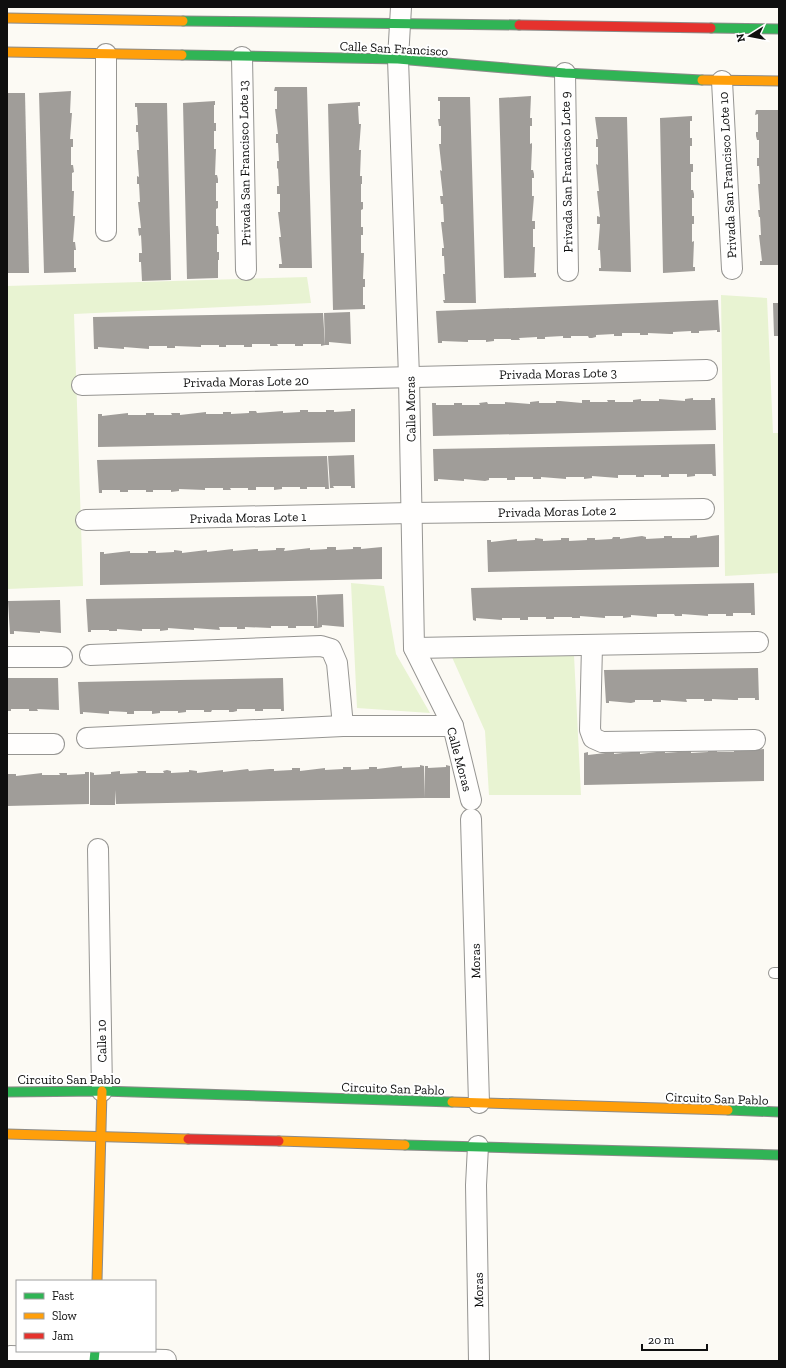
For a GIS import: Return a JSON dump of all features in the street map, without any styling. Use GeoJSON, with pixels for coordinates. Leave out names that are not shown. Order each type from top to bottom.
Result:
{"type":"FeatureCollection","features":[{"type":"Feature","properties":{"kind":"street","name":"Calle San Francisco"},"geometry":{"type":"LineString","coordinates":[[7,18],[401,15],[779,29]]}},
{"type":"Feature","properties":{"kind":"street","name":"Calle Moras"},"geometry":{"type":"LineString","coordinates":[[401,15],[398,59],[409,376],[414,648],[453,726],[471,800]]}},
{"type":"Feature","properties":{"kind":"street","name":"Calle San Francisco"},"geometry":{"type":"LineString","coordinates":[[7,52],[398,59],[565,73],[722,81],[779,81]]}},
{"type":"Feature","properties":{"kind":"street"},"geometry":{"type":"LineString","coordinates":[[106,54],[106,231]]}},
{"type":"Feature","properties":{"kind":"street","name":"Privada San Francisco Lote 13"},"geometry":{"type":"LineString","coordinates":[[242,57],[246,270]]}},
{"type":"Feature","properties":{"kind":"street","name":"Privada San Francisco Lote 9"},"geometry":{"type":"LineString","coordinates":[[565,73],[568,271]]}},
{"type":"Feature","properties":{"kind":"street","name":"Privada San Francisco Lote 10"},"geometry":{"type":"LineString","coordinates":[[722,81],[732,269]]}},
{"type":"Feature","properties":{"kind":"street","name":"Privada Moras Lote 3"},"geometry":{"type":"LineString","coordinates":[[409,376],[707,370]]}},
{"type":"Feature","properties":{"kind":"street","name":"Privada Moras Lote 20"},"geometry":{"type":"LineString","coordinates":[[82,385],[409,376]]}},
{"type":"Feature","properties":{"kind":"street","name":"Privada Moras Lote 2"},"geometry":{"type":"LineString","coordinates":[[411,513],[704,509]]}},
{"type":"Feature","properties":{"kind":"street","name":"Privada Moras Lote 1"},"geometry":{"type":"LineString","coordinates":[[86,520],[411,513]]}},
{"type":"Feature","properties":{"kind":"street"},"geometry":{"type":"LineString","coordinates":[[414,648],[758,642]]}},
{"type":"Feature","properties":{"kind":"street"},"geometry":{"type":"LineString","coordinates":[[90,655],[321,646],[331,649],[337,663],[343,726]]}},
{"type":"Feature","properties":{"kind":"street"},"geometry":{"type":"LineString","coordinates":[[592,646],[590,730],[593,738],[602,742],[754,740]]}},
{"type":"Feature","properties":{"kind":"street"},"geometry":{"type":"LineString","coordinates":[[7,657],[62,657]]}},
{"type":"Feature","properties":{"kind":"street"},"geometry":{"type":"LineString","coordinates":[[87,738],[343,726],[453,726]]}},
{"type":"Feature","properties":{"kind":"street"},"geometry":{"type":"LineString","coordinates":[[7,744],[54,744]]}},
{"type":"Feature","properties":{"kind":"street","name":"Moras"},"geometry":{"type":"LineString","coordinates":[[471,819],[478,1103]]}},
{"type":"Feature","properties":{"kind":"street","name":"Calle 10"},"geometry":{"type":"LineString","coordinates":[[97,1280],[102,1136],[98,849]]}},
{"type":"Feature","properties":{"kind":"street","name":"Circuito San Pablo"},"geometry":{"type":"LineString","coordinates":[[7,1092],[102,1091],[779,1112]]}},
{"type":"Feature","properties":{"kind":"street"},"geometry":{"type":"LineString","coordinates":[[7,1134],[779,1155]]}},
{"type":"Feature","properties":{"kind":"street","name":"Moras"},"geometry":{"type":"LineString","coordinates":[[478,1146],[476,1185],[479,1361]]}},
{"type":"Feature","properties":{"kind":"street"},"geometry":{"type":"LineString","coordinates":[[10,1356],[166,1360]]}},
{"type":"Feature","properties":{"kind":"green space"},"geometry":{"type":"Polygon","coordinates":[[[307,277],[311,303],[74,314],[83,586],[7,589],[7,286],[307,277]]]}},
{"type":"Feature","properties":{"kind":"green space"},"geometry":{"type":"Polygon","coordinates":[[[721,295],[767,298],[773,433],[779,433],[779,573],[725,576],[721,295]]]}},
{"type":"Feature","properties":{"kind":"green space"},"geometry":{"type":"Polygon","coordinates":[[[351,583],[384,586],[396,654],[430,713],[357,708],[351,583]]]}},
{"type":"Feature","properties":{"kind":"green space"},"geometry":{"type":"Polygon","coordinates":[[[451,655],[574,655],[581,795],[489,795],[485,731],[451,655]]]}},
{"type":"Feature","properties":{"kind":"building"},"geometry":{"type":"Polygon","coordinates":[[[275,87],[307,87],[312,268],[279,268],[279,264],[282,264],[278,212],[280,212],[280,194],[277,194],[277,186],[279,186],[277,161],[279,161],[278,143],[276,143],[276,134],[278,134],[275,109],[277,109],[277,91],[274,91],[275,87]]]}},
{"type":"Feature","properties":{"kind":"building"},"geometry":{"type":"Polygon","coordinates":[[[71,91],[70,113],[72,113],[70,139],[73,139],[73,147],[71,147],[71,165],[73,165],[74,172],[72,173],[72,191],[74,191],[73,216],[75,216],[73,242],[75,242],[76,250],[74,250],[74,268],[76,268],[76,272],[44,273],[39,93],[71,91]]]}},
{"type":"Feature","properties":{"kind":"building"},"geometry":{"type":"Polygon","coordinates":[[[7,93],[25,93],[29,273],[7,273],[7,93]]]}},
{"type":"Feature","properties":{"kind":"building"},"geometry":{"type":"Polygon","coordinates":[[[531,96],[531,170],[533,170],[534,174],[534,178],[532,178],[532,196],[534,196],[532,221],[535,221],[535,229],[533,229],[533,247],[535,247],[534,273],[536,273],[536,277],[504,278],[499,98],[531,96]]]}},
{"type":"Feature","properties":{"kind":"building"},"geometry":{"type":"Polygon","coordinates":[[[438,97],[470,97],[476,303],[444,303],[443,300],[445,300],[443,274],[445,274],[444,256],[442,256],[442,248],[444,248],[441,222],[444,222],[443,204],[441,204],[440,196],[443,196],[439,144],[441,144],[441,126],[439,126],[438,119],[440,119],[440,101],[438,101],[438,97]]]}},
{"type":"Feature","properties":{"kind":"building"},"geometry":{"type":"Polygon","coordinates":[[[215,101],[214,123],[216,123],[216,131],[214,131],[214,149],[216,149],[215,175],[217,175],[218,179],[218,183],[216,183],[216,201],[218,201],[218,208],[216,209],[216,226],[218,226],[219,234],[217,234],[217,252],[219,252],[218,278],[187,279],[183,103],[215,101]]]}},
{"type":"Feature","properties":{"kind":"building"},"geometry":{"type":"Polygon","coordinates":[[[360,102],[360,106],[358,106],[359,124],[361,124],[359,150],[361,150],[360,176],[362,176],[361,202],[363,202],[363,209],[361,210],[361,227],[363,227],[363,235],[361,235],[361,253],[364,253],[363,279],[365,279],[365,287],[363,287],[363,305],[365,305],[365,309],[333,310],[328,104],[360,102]]]}},
{"type":"Feature","properties":{"kind":"building"},"geometry":{"type":"Polygon","coordinates":[[[135,103],[167,103],[171,280],[142,281],[141,262],[139,262],[139,253],[142,253],[141,235],[139,236],[138,228],[141,228],[138,202],[140,202],[139,184],[137,184],[137,176],[139,177],[137,150],[139,150],[136,125],[138,125],[137,107],[135,107],[135,103]]]}},
{"type":"Feature","properties":{"kind":"building"},"geometry":{"type":"Polygon","coordinates":[[[756,110],[779,110],[779,265],[760,265],[760,261],[762,261],[759,235],[761,235],[758,210],[760,210],[758,184],[760,184],[759,166],[757,166],[757,158],[759,158],[759,140],[757,140],[756,136],[756,132],[758,132],[758,114],[755,115],[756,110]]]}},
{"type":"Feature","properties":{"kind":"building"},"geometry":{"type":"Polygon","coordinates":[[[692,116],[692,121],[690,121],[690,138],[692,138],[692,146],[690,146],[690,164],[693,164],[693,172],[691,172],[691,190],[693,190],[694,194],[694,198],[692,198],[692,216],[694,216],[694,224],[692,224],[692,242],[694,241],[693,267],[695,267],[695,271],[663,273],[660,118],[692,116]]]}},
{"type":"Feature","properties":{"kind":"building"},"geometry":{"type":"Polygon","coordinates":[[[595,117],[627,117],[631,272],[599,271],[599,268],[601,268],[600,250],[598,250],[600,224],[597,224],[597,216],[600,217],[596,164],[598,165],[598,147],[596,147],[596,139],[598,139],[595,117]]]}},
{"type":"Feature","properties":{"kind":"building"},"geometry":{"type":"Polygon","coordinates":[[[718,300],[720,332],[717,332],[717,330],[691,333],[691,331],[673,332],[673,334],[648,333],[648,335],[640,335],[640,333],[622,333],[622,336],[614,336],[614,334],[596,335],[596,337],[592,338],[589,338],[588,336],[571,336],[571,338],[563,338],[563,336],[545,337],[545,339],[537,339],[537,337],[519,338],[520,340],[494,339],[494,341],[486,342],[486,340],[468,340],[468,342],[442,341],[442,343],[438,343],[436,311],[718,300]]]}},
{"type":"Feature","properties":{"kind":"building"},"geometry":{"type":"Polygon","coordinates":[[[773,303],[779,303],[778,336],[774,336],[773,303]]]}},
{"type":"Feature","properties":{"kind":"building"},"geometry":{"type":"Polygon","coordinates":[[[350,312],[351,344],[329,342],[329,345],[325,345],[324,313],[350,312]]]}},
{"type":"Feature","properties":{"kind":"building"},"geometry":{"type":"Polygon","coordinates":[[[323,313],[325,345],[321,346],[321,344],[303,344],[303,346],[295,346],[295,344],[277,344],[278,346],[270,346],[270,344],[252,344],[252,347],[244,347],[244,345],[226,345],[226,347],[219,347],[219,345],[201,345],[201,347],[175,346],[175,348],[167,348],[167,346],[149,346],[149,349],[98,347],[98,349],[94,349],[93,317],[323,313]]]}},
{"type":"Feature","properties":{"kind":"building"},"geometry":{"type":"Polygon","coordinates":[[[693,398],[693,400],[711,400],[711,398],[715,398],[716,430],[433,436],[432,403],[436,403],[436,405],[454,405],[454,403],[462,403],[462,405],[480,405],[479,403],[487,402],[488,404],[505,404],[505,402],[530,404],[530,402],[539,401],[539,403],[556,403],[556,401],[560,401],[582,403],[582,400],[590,400],[590,402],[608,402],[607,400],[615,400],[615,402],[633,402],[633,400],[641,399],[641,401],[659,401],[659,399],[685,401],[685,399],[693,398]]]}},
{"type":"Feature","properties":{"kind":"building"},"geometry":{"type":"Polygon","coordinates":[[[351,409],[355,409],[355,442],[98,447],[98,414],[102,414],[102,416],[128,413],[128,415],[146,415],[146,413],[154,413],[154,415],[172,415],[171,413],[180,413],[180,415],[206,412],[206,414],[223,414],[223,412],[231,412],[231,414],[249,413],[249,411],[256,411],[257,413],[283,411],[283,413],[300,412],[300,410],[308,410],[308,412],[326,412],[326,410],[334,410],[334,412],[351,411],[351,409]]]}},
{"type":"Feature","properties":{"kind":"building"},"geometry":{"type":"Polygon","coordinates":[[[715,444],[716,476],[713,476],[712,474],[695,474],[695,476],[687,477],[687,474],[669,474],[669,477],[661,477],[661,475],[644,475],[644,477],[636,477],[636,475],[618,475],[618,478],[592,476],[592,478],[584,479],[584,477],[566,477],[566,479],[541,477],[541,479],[533,479],[533,477],[515,477],[515,480],[507,480],[507,478],[489,478],[489,480],[485,481],[438,479],[438,481],[434,481],[433,449],[715,444]]]}},
{"type":"Feature","properties":{"kind":"building"},"geometry":{"type":"Polygon","coordinates":[[[354,455],[355,488],[351,488],[351,486],[333,486],[334,488],[330,488],[328,456],[354,455]]]}},
{"type":"Feature","properties":{"kind":"building"},"geometry":{"type":"Polygon","coordinates":[[[327,456],[329,489],[325,489],[325,487],[307,487],[307,489],[300,489],[300,487],[282,487],[282,489],[274,490],[274,487],[256,487],[256,490],[248,490],[248,488],[230,488],[231,490],[223,490],[223,488],[205,488],[205,490],[179,489],[179,491],[171,492],[171,490],[153,490],[153,492],[146,492],[146,490],[128,490],[128,492],[120,492],[120,490],[102,490],[102,493],[99,493],[97,460],[327,456]]]}},
{"type":"Feature","properties":{"kind":"building"},"geometry":{"type":"Polygon","coordinates":[[[697,535],[697,538],[719,535],[719,567],[488,572],[487,540],[491,540],[491,542],[517,539],[517,541],[535,540],[535,538],[543,539],[543,541],[569,538],[569,541],[587,540],[587,538],[595,538],[595,540],[612,539],[613,537],[620,537],[620,539],[642,536],[646,537],[646,539],[664,538],[664,536],[672,536],[672,538],[690,538],[690,536],[697,535]]]}},
{"type":"Feature","properties":{"kind":"building"},"geometry":{"type":"Polygon","coordinates":[[[327,547],[336,547],[336,550],[353,549],[353,547],[361,547],[361,549],[382,547],[382,579],[100,585],[100,552],[104,552],[104,554],[130,551],[130,553],[148,553],[148,551],[156,551],[156,553],[174,552],[174,550],[182,551],[182,553],[207,550],[207,552],[233,549],[233,551],[258,549],[258,551],[285,548],[284,551],[310,548],[310,550],[327,549],[327,547]]]}},
{"type":"Feature","properties":{"kind":"building"},"geometry":{"type":"Polygon","coordinates":[[[754,583],[755,615],[751,615],[751,613],[733,613],[733,616],[726,616],[726,614],[708,614],[708,616],[682,614],[682,616],[675,616],[674,614],[657,614],[657,617],[631,615],[631,617],[623,618],[623,616],[605,616],[605,618],[580,616],[580,618],[554,617],[554,619],[546,619],[546,617],[528,617],[528,620],[520,620],[520,618],[502,618],[502,620],[476,618],[476,621],[473,620],[471,588],[754,583]]]}},
{"type":"Feature","properties":{"kind":"building"},"geometry":{"type":"Polygon","coordinates":[[[343,594],[344,627],[322,625],[322,627],[318,628],[317,595],[343,594]]]}},
{"type":"Feature","properties":{"kind":"building"},"geometry":{"type":"Polygon","coordinates":[[[316,596],[318,628],[314,628],[314,626],[296,626],[296,628],[288,628],[288,626],[271,626],[271,628],[245,627],[245,629],[237,629],[237,627],[219,627],[220,630],[168,628],[168,630],[160,631],[160,629],[142,629],[142,631],[117,629],[117,631],[91,630],[91,632],[88,632],[86,599],[316,596]]]}},
{"type":"Feature","properties":{"kind":"building"},"geometry":{"type":"Polygon","coordinates":[[[60,600],[61,633],[14,631],[14,634],[10,634],[8,601],[60,600]]]}},
{"type":"Feature","properties":{"kind":"building"},"geometry":{"type":"Polygon","coordinates":[[[758,668],[759,700],[755,700],[755,698],[738,698],[738,700],[712,699],[712,701],[704,701],[704,699],[686,699],[687,702],[661,700],[661,702],[653,702],[653,700],[635,700],[635,702],[631,703],[609,701],[609,703],[606,703],[604,670],[758,668]]]}},
{"type":"Feature","properties":{"kind":"building"},"geometry":{"type":"Polygon","coordinates":[[[7,678],[58,678],[59,710],[37,709],[38,711],[29,711],[29,709],[11,709],[11,711],[7,711],[7,678]]]}},
{"type":"Feature","properties":{"kind":"building"},"geometry":{"type":"Polygon","coordinates":[[[283,678],[284,711],[281,711],[281,709],[263,709],[263,711],[255,711],[255,709],[237,709],[237,711],[233,712],[229,712],[229,710],[212,710],[211,712],[204,712],[204,710],[186,710],[186,712],[178,713],[178,711],[160,711],[160,713],[152,714],[152,711],[134,711],[134,714],[127,714],[127,712],[109,711],[109,714],[83,712],[83,714],[80,714],[78,682],[283,678]]]}},
{"type":"Feature","properties":{"kind":"building"},"geometry":{"type":"Polygon","coordinates":[[[742,749],[742,751],[764,749],[764,781],[584,785],[584,753],[588,752],[588,755],[640,751],[640,754],[665,751],[665,753],[691,751],[691,753],[708,752],[708,750],[717,750],[717,752],[734,752],[734,750],[742,749]]]}},
{"type":"Feature","properties":{"kind":"building"},"geometry":{"type":"Polygon","coordinates":[[[420,765],[424,766],[424,798],[116,804],[115,790],[115,805],[90,805],[90,772],[94,773],[94,775],[111,774],[111,772],[120,771],[120,774],[138,773],[137,771],[146,771],[146,773],[164,773],[163,771],[167,770],[171,771],[171,773],[189,772],[189,770],[197,771],[197,773],[248,769],[249,771],[274,769],[274,771],[292,770],[292,768],[300,768],[300,771],[325,768],[325,770],[343,769],[343,767],[351,767],[351,770],[369,769],[369,767],[377,767],[377,769],[402,766],[402,768],[420,767],[420,765]]]}},
{"type":"Feature","properties":{"kind":"building"},"geometry":{"type":"Polygon","coordinates":[[[446,765],[450,766],[450,798],[424,798],[425,766],[428,766],[428,768],[446,767],[446,765]]]}},
{"type":"Feature","properties":{"kind":"building"},"geometry":{"type":"Polygon","coordinates":[[[85,772],[89,772],[89,804],[7,806],[8,774],[16,774],[16,776],[42,773],[42,775],[60,775],[59,773],[67,773],[67,775],[85,774],[85,772]]]}},
{"type":"Feature","properties":{"kind":"traffic: fast"},"geometry":{"type":"LineString","coordinates":[[183,21],[519,25]]}},
{"type":"Feature","properties":{"kind":"traffic: fast"},"geometry":{"type":"LineString","coordinates":[[711,28],[779,29]]}},
{"type":"Feature","properties":{"kind":"traffic: fast"},"geometry":{"type":"LineString","coordinates":[[182,55],[398,59],[565,73],[702,80]]}},
{"type":"Feature","properties":{"kind":"traffic: fast"},"geometry":{"type":"LineString","coordinates":[[7,1092],[102,1091],[452,1102]]}},
{"type":"Feature","properties":{"kind":"traffic: fast"},"geometry":{"type":"LineString","coordinates":[[728,1110],[779,1112]]}},
{"type":"Feature","properties":{"kind":"traffic: fast"},"geometry":{"type":"LineString","coordinates":[[405,1145],[779,1155]]}},
{"type":"Feature","properties":{"kind":"traffic: fast"},"geometry":{"type":"LineString","coordinates":[[94,1361],[95,1352]]}},
{"type":"Feature","properties":{"kind":"traffic: slow"},"geometry":{"type":"LineString","coordinates":[[7,18],[183,21]]}},
{"type":"Feature","properties":{"kind":"traffic: slow"},"geometry":{"type":"LineString","coordinates":[[7,52],[182,55]]}},
{"type":"Feature","properties":{"kind":"traffic: slow"},"geometry":{"type":"LineString","coordinates":[[702,80],[779,81]]}},
{"type":"Feature","properties":{"kind":"traffic: slow"},"geometry":{"type":"LineString","coordinates":[[97,1280],[102,1091]]}},
{"type":"Feature","properties":{"kind":"traffic: slow"},"geometry":{"type":"LineString","coordinates":[[452,1102],[728,1110]]}},
{"type":"Feature","properties":{"kind":"traffic: slow"},"geometry":{"type":"LineString","coordinates":[[7,1134],[188,1139]]}},
{"type":"Feature","properties":{"kind":"traffic: slow"},"geometry":{"type":"LineString","coordinates":[[279,1141],[405,1145]]}},
{"type":"Feature","properties":{"kind":"traffic: jam"},"geometry":{"type":"LineString","coordinates":[[519,25],[711,28]]}},
{"type":"Feature","properties":{"kind":"traffic: jam"},"geometry":{"type":"LineString","coordinates":[[188,1139],[279,1141]]}}]}
